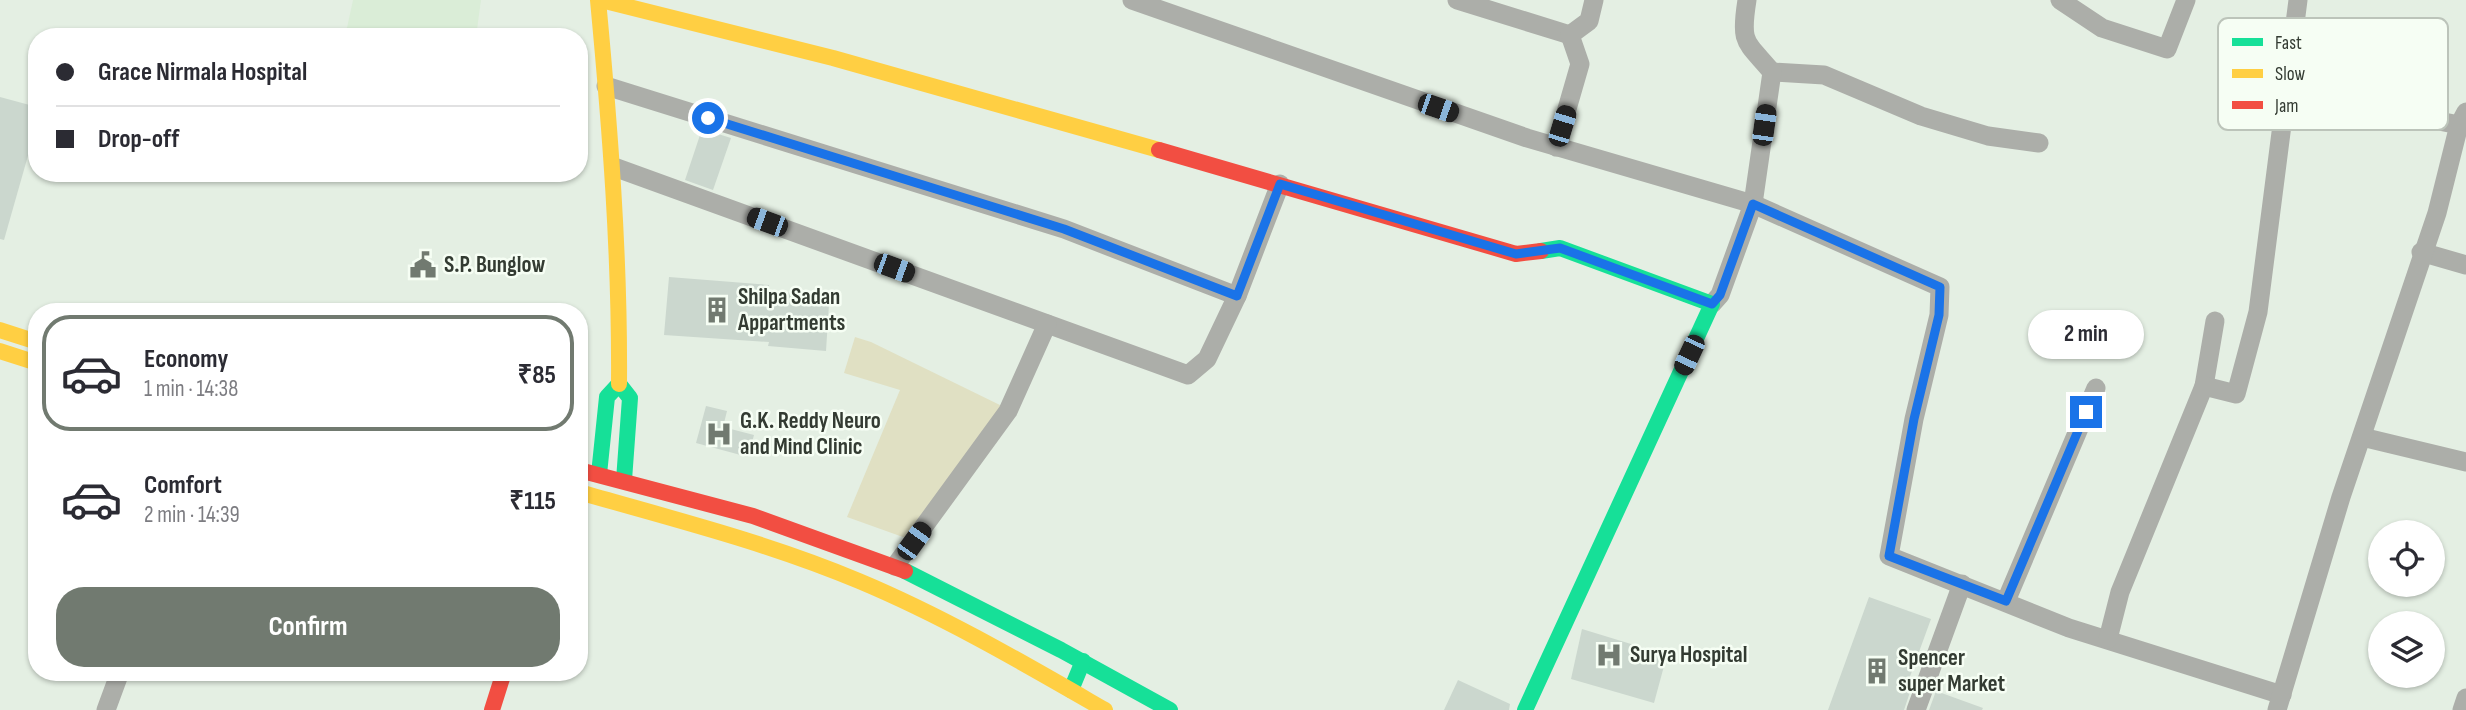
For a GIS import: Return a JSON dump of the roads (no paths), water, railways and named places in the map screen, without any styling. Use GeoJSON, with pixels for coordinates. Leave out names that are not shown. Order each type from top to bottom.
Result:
{"type":"FeatureCollection","features":[{"type":"Feature","properties":{"kind":"main road"},"geometry":{"type":"LineString","coordinates":[[624,480],[630,398],[619,384],[620,286],[614,167],[599,0],[833,58],[1280,184],[1516,254],[1560,248],[1712,304],[1525,710]]}},
{"type":"Feature","properties":{"kind":"main road"},"geometry":{"type":"LineString","coordinates":[[0,330],[28,339]]}},
{"type":"Feature","properties":{"kind":"main road"},"geometry":{"type":"LineString","coordinates":[[0,351],[28,360]]}},
{"type":"Feature","properties":{"kind":"main road"},"geometry":{"type":"LineString","coordinates":[[599,474],[607,397],[619,384]]}},
{"type":"Feature","properties":{"kind":"main road"},"geometry":{"type":"LineString","coordinates":[[588,472],[753,516],[895,566],[1083,662],[1166,709]]}},
{"type":"Feature","properties":{"kind":"main road"},"geometry":{"type":"LineString","coordinates":[[588,495],[760,545],[859,581],[968,631],[1105,710]]}},
{"type":"Feature","properties":{"kind":"main road"},"geometry":{"type":"LineString","coordinates":[[1071,690],[1083,662]]}},
{"type":"Feature","properties":{"kind":"main road"},"geometry":{"type":"LineString","coordinates":[[492,710],[501,681]]}},
{"type":"Feature","properties":{"kind":"street"},"geometry":{"type":"LineString","coordinates":[[1132,0],[1556,147],[1753,204],[1940,287],[1939,315],[1914,419],[1889,556],[2069,628],[2108,639],[2280,703],[2421,252],[2437,213],[2463,119]]}},
{"type":"Feature","properties":{"kind":"street"},"geometry":{"type":"LineString","coordinates":[[1457,0],[1570,35]]}},
{"type":"Feature","properties":{"kind":"street"},"geometry":{"type":"LineString","coordinates":[[1570,35],[1589,21],[1594,0]]}},
{"type":"Feature","properties":{"kind":"street"},"geometry":{"type":"LineString","coordinates":[[1747,0],[1743,36],[1748,48],[1772,72],[1824,75],[1921,116],[1988,136],[2039,143]]}},
{"type":"Feature","properties":{"kind":"street"},"geometry":{"type":"LineString","coordinates":[[2060,0],[2102,28],[2167,49],[2186,0]]}},
{"type":"Feature","properties":{"kind":"street"},"geometry":{"type":"LineString","coordinates":[[2296,18],[2298,0]]}},
{"type":"Feature","properties":{"kind":"street"},"geometry":{"type":"LineString","coordinates":[[1556,147],[1580,64],[1570,35]]}},
{"type":"Feature","properties":{"kind":"street"},"geometry":{"type":"LineString","coordinates":[[1712,304],[1720,295],[1753,204],[1772,72]]}},
{"type":"Feature","properties":{"kind":"street"},"geometry":{"type":"LineString","coordinates":[[606,86],[1064,229],[1237,296]]}},
{"type":"Feature","properties":{"kind":"street"},"geometry":{"type":"LineString","coordinates":[[2204,386],[2236,394],[2258,312],[2281,130]]}},
{"type":"Feature","properties":{"kind":"street"},"geometry":{"type":"LineString","coordinates":[[614,167],[1188,375],[1207,359],[1237,296],[1280,184]]}},
{"type":"Feature","properties":{"kind":"street"},"geometry":{"type":"LineString","coordinates":[[2421,252],[2466,265]]}},
{"type":"Feature","properties":{"kind":"street"},"geometry":{"type":"LineString","coordinates":[[2108,639],[2120,592],[2204,386],[2215,321]]}},
{"type":"Feature","properties":{"kind":"street"},"geometry":{"type":"LineString","coordinates":[[895,566],[1008,411],[1047,324]]}},
{"type":"Feature","properties":{"kind":"street"},"geometry":{"type":"LineString","coordinates":[[2006,601],[2096,388]]}},
{"type":"Feature","properties":{"kind":"street"},"geometry":{"type":"LineString","coordinates":[[2362,437],[2466,462]]}},
{"type":"Feature","properties":{"kind":"street"},"geometry":{"type":"LineString","coordinates":[[1916,710],[1962,584]]}},
{"type":"Feature","properties":{"kind":"street"},"geometry":{"type":"LineString","coordinates":[[106,710],[117,681]]}},
{"type":"Feature","properties":{"kind":"place","name":"S.P. Bunglow"},"geometry":{"type":"Point","coordinates":[423,265]}},
{"type":"Feature","properties":{"kind":"place","name":"Shilpa Sadan Appartments"},"geometry":{"type":"Point","coordinates":[717,310]}},
{"type":"Feature","properties":{"kind":"place","name":"G.K. Reddy Neuro and Mind Clinic"},"geometry":{"type":"Point","coordinates":[719,434]}},
{"type":"Feature","properties":{"kind":"place","name":"Surya Hospital"},"geometry":{"type":"Point","coordinates":[1609,655]}},
{"type":"Feature","properties":{"kind":"place","name":"Spencer super Market"},"geometry":{"type":"Point","coordinates":[1877,671]}}]}
